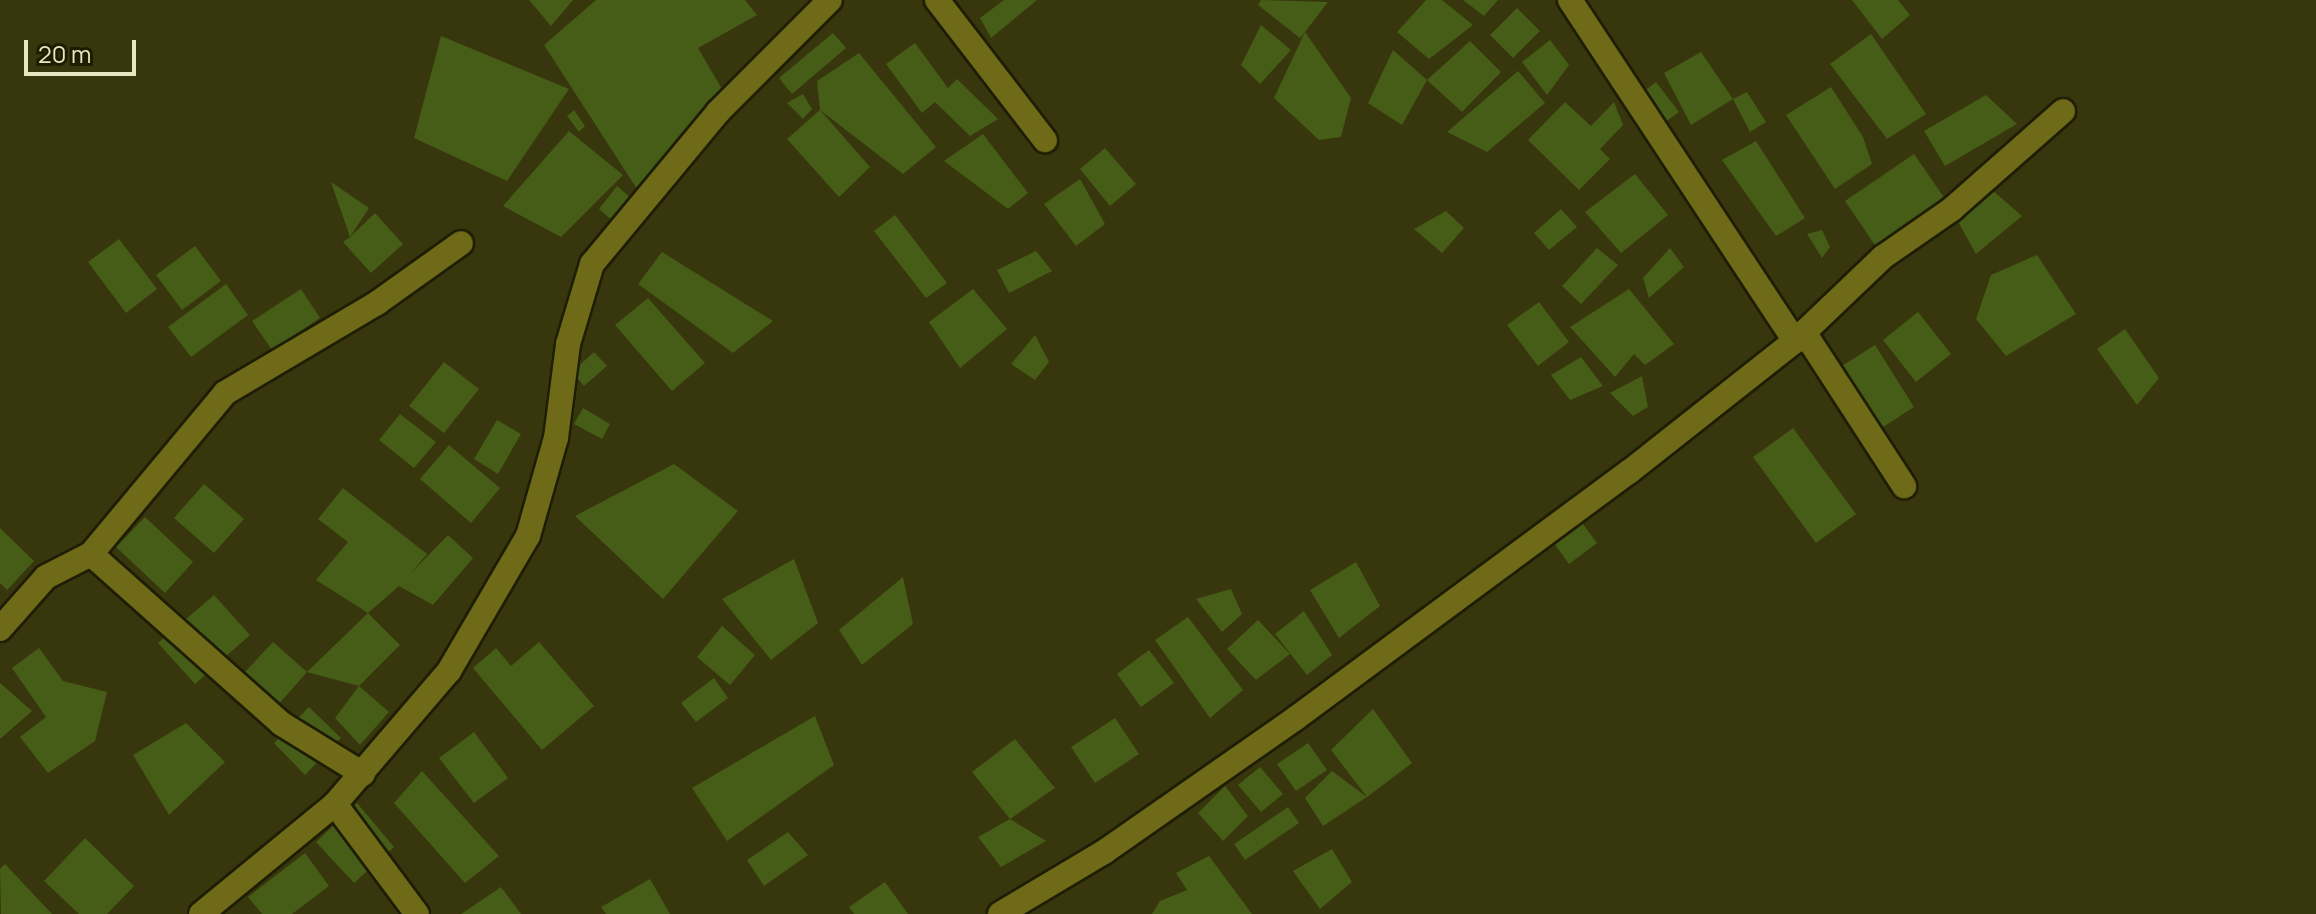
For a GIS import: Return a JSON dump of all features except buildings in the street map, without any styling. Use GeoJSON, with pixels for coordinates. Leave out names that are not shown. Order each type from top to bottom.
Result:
{"type":"FeatureCollection","features":[{"type":"Feature","properties":{"kind":"street"},"geometry":{"type":"LineString","coordinates":[[201,914],[335,804],[449,671],[528,536],[556,438],[568,344],[592,264],[718,112],[830,0]]}},
{"type":"Feature","properties":{"kind":"street"},"geometry":{"type":"LineString","coordinates":[[937,0],[1045,140]]}},
{"type":"Feature","properties":{"kind":"street"},"geometry":{"type":"LineString","coordinates":[[1570,0],[1904,486]]}},
{"type":"Feature","properties":{"kind":"street"},"geometry":{"type":"LineString","coordinates":[[1000,914],[1104,852],[1296,718],[1800,336],[1883,257],[1952,209],[2063,111]]}},
{"type":"Feature","properties":{"kind":"street"},"geometry":{"type":"LineString","coordinates":[[0,629],[46,577],[91,554],[225,393],[377,303],[461,243]]}},
{"type":"Feature","properties":{"kind":"street"},"geometry":{"type":"LineString","coordinates":[[91,554],[282,724],[363,774]]}},
{"type":"Feature","properties":{"kind":"street"},"geometry":{"type":"LineString","coordinates":[[335,804],[417,914]]}}]}
